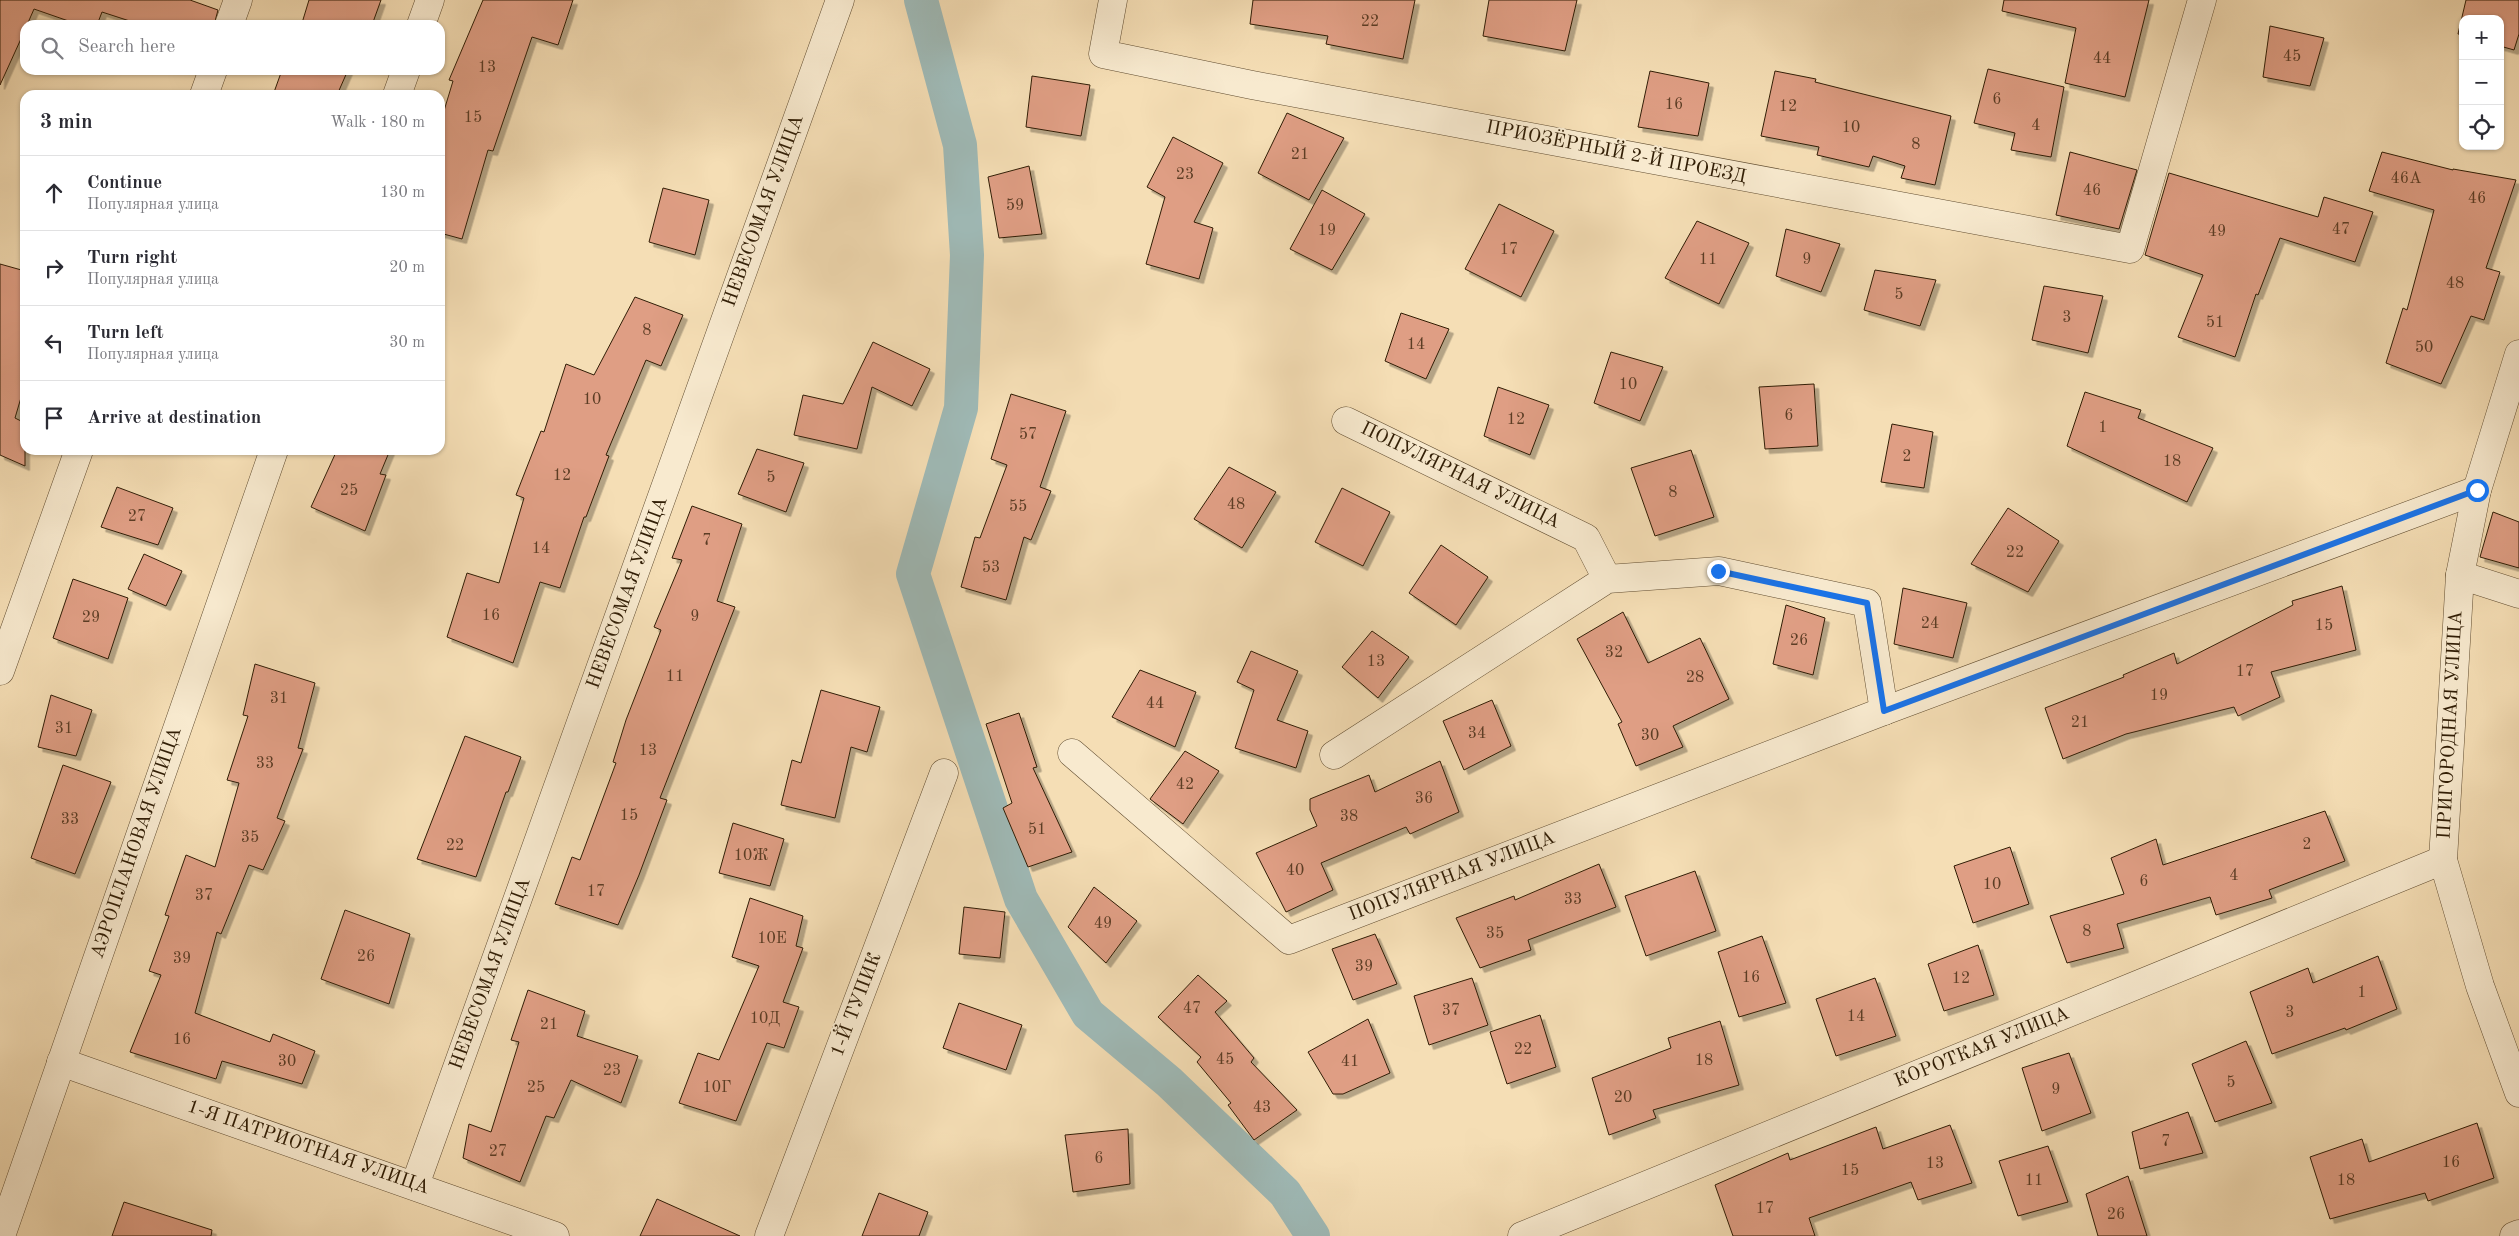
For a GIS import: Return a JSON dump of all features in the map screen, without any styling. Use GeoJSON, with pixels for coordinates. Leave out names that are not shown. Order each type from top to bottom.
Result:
{"type":"FeatureCollection","features":[{"type":"Feature","properties":{"kind":"street"},"geometry":{"type":"LineString","coordinates":[[231,20],[238,0]]}},
{"type":"Feature","properties":{"kind":"street"},"geometry":{"type":"LineString","coordinates":[[423,20],[430,0]]}},
{"type":"Feature","properties":{"kind":"street","name":"НЕВЕСОМАЯ УЛИЦА"},"geometry":{"type":"LineString","coordinates":[[415,1185],[840,0]]}},
{"type":"Feature","properties":{"kind":"street","name":"ПРИОЗЁРНЫЙ 2-Й ПРОЕЗД"},"geometry":{"type":"LineString","coordinates":[[1113,0],[1103,54],[1252,85],[2130,249],[2202,0]]}},
{"type":"Feature","properties":{"kind":"street"},"geometry":{"type":"LineString","coordinates":[[206,90],[211,75]]}},
{"type":"Feature","properties":{"kind":"street"},"geometry":{"type":"LineString","coordinates":[[399,90],[404,75]]}},
{"type":"Feature","properties":{"kind":"street","name":"ПРИГОРОДНАЯ УЛИЦА"},"geometry":{"type":"LineString","coordinates":[[2519,354],[2477,490],[2460,575],[2443,860],[2480,986],[2519,1093]]}},
{"type":"Feature","properties":{"kind":"street","name":"ПОПУЛЯРНАЯ УЛИЦА"},"geometry":{"type":"LineString","coordinates":[[1346,421],[1586,538],[1607,579]]}},
{"type":"Feature","properties":{"kind":"street"},"geometry":{"type":"LineString","coordinates":[[0,671],[76,455]]}},
{"type":"Feature","properties":{"kind":"street","name":"АЭРОПЛАНОВАЯ УЛИЦА"},"geometry":{"type":"LineString","coordinates":[[1,1236],[272,455]]}},
{"type":"Feature","properties":{"kind":"street","name":"ПОПУЛЯРНАЯ УЛИЦА"},"geometry":{"type":"LineString","coordinates":[[1072,753],[1289,940],[1884,711],[2477,490]]}},
{"type":"Feature","properties":{"kind":"street"},"geometry":{"type":"LineString","coordinates":[[1334,754],[1607,579],[1718,571],[1867,603],[1884,711]]}},
{"type":"Feature","properties":{"kind":"street"},"geometry":{"type":"LineString","coordinates":[[2460,575],[2519,594]]}},
{"type":"Feature","properties":{"kind":"street","name":"1-Й ТУПИК"},"geometry":{"type":"LineString","coordinates":[[769,1236],[944,773]]}},
{"type":"Feature","properties":{"kind":"street","name":"КОРОТКАЯ УЛИЦА"},"geometry":{"type":"LineString","coordinates":[[1522,1236],[2443,860]]}},
{"type":"Feature","properties":{"kind":"street","name":"1-Я ПАТРИОТНАЯ УЛИЦА"},"geometry":{"type":"LineString","coordinates":[[61,1062],[415,1185],[555,1236]]}},
{"type":"Feature","properties":{"kind":"street"},"geometry":{"type":"LineString","coordinates":[[2514,1236],[2519,1234]]}},
{"type":"Feature","properties":{"kind":"building"},"geometry":{"type":"Polygon","coordinates":[[[0,0],[190,0],[218,10],[215,20],[127,20],[102,12],[99,20],[66,20],[34,9],[29,20],[20,20],[20,41],[0,85],[0,0]]]}},
{"type":"Feature","properties":{"kind":"building"},"geometry":{"type":"Polygon","coordinates":[[[309,0],[381,0],[374,20],[303,20],[309,0]]]}},
{"type":"Feature","properties":{"kind":"building"},"geometry":{"type":"Polygon","coordinates":[[[483,0],[573,0],[558,45],[532,37],[493,151],[488,150],[462,239],[445,234],[445,107],[453,81],[449,80],[483,0]]]}},
{"type":"Feature","properties":{"kind":"building"},"geometry":{"type":"Polygon","coordinates":[[[1253,0],[1415,0],[1403,59],[1326,44],[1328,36],[1250,24],[1253,0]]]}},
{"type":"Feature","properties":{"kind":"building"},"geometry":{"type":"Polygon","coordinates":[[[1489,0],[1577,0],[1565,51],[1483,36],[1489,0]]]}},
{"type":"Feature","properties":{"kind":"building"},"geometry":{"type":"Polygon","coordinates":[[[2004,0],[2149,0],[2125,97],[2065,83],[2076,28],[2002,11],[2004,0]]]}},
{"type":"Feature","properties":{"kind":"building"},"geometry":{"type":"Polygon","coordinates":[[[2466,0],[2519,0],[2519,34],[2514,50],[2504,47],[2504,15],[2462,15],[2466,0]]]}},
{"type":"Feature","properties":{"kind":"building"},"geometry":{"type":"Polygon","coordinates":[[[2270,26],[2324,38],[2310,86],[2263,77],[2270,26]]]}},
{"type":"Feature","properties":{"kind":"building"},"geometry":{"type":"Polygon","coordinates":[[[1988,69],[2064,87],[2051,157],[2011,150],[2015,133],[1974,123],[1988,69]]]}},
{"type":"Feature","properties":{"kind":"building"},"geometry":{"type":"Polygon","coordinates":[[[1650,71],[1709,83],[1698,136],[1638,127],[1650,71]]]}},
{"type":"Feature","properties":{"kind":"building"},"geometry":{"type":"Polygon","coordinates":[[[1775,71],[1816,79],[1815,82],[1951,116],[1935,185],[1901,178],[1905,166],[1873,156],[1869,167],[1817,155],[1819,147],[1761,136],[1775,71]]]}},
{"type":"Feature","properties":{"kind":"building"},"geometry":{"type":"Polygon","coordinates":[[[280,75],[346,75],[339,90],[275,90],[280,75]]]}},
{"type":"Feature","properties":{"kind":"building"},"geometry":{"type":"Polygon","coordinates":[[[1032,76],[1090,85],[1081,136],[1026,127],[1032,76]]]}},
{"type":"Feature","properties":{"kind":"building"},"geometry":{"type":"Polygon","coordinates":[[[1287,113],[1344,138],[1309,200],[1258,173],[1287,113]]]}},
{"type":"Feature","properties":{"kind":"building"},"geometry":{"type":"Polygon","coordinates":[[[1173,137],[1223,163],[1194,222],[1213,228],[1199,279],[1146,264],[1165,197],[1147,187],[1173,137]]]}},
{"type":"Feature","properties":{"kind":"building"},"geometry":{"type":"Polygon","coordinates":[[[2070,152],[2137,170],[2119,229],[2056,215],[2070,152]]]}},
{"type":"Feature","properties":{"kind":"building"},"geometry":{"type":"Polygon","coordinates":[[[2382,152],[2453,170],[2516,180],[2486,268],[2500,272],[2484,320],[2471,316],[2441,384],[2386,363],[2403,308],[2407,310],[2434,210],[2369,191],[2382,152]]]}},
{"type":"Feature","properties":{"kind":"building"},"geometry":{"type":"Polygon","coordinates":[[[1029,166],[1042,234],[999,238],[988,177],[1029,166]]]}},
{"type":"Feature","properties":{"kind":"building"},"geometry":{"type":"Polygon","coordinates":[[[2169,173],[2318,217],[2324,197],[2373,212],[2355,262],[2280,238],[2258,295],[2256,294],[2235,357],[2178,337],[2203,275],[2145,255],[2169,173]]]}},
{"type":"Feature","properties":{"kind":"building"},"geometry":{"type":"Polygon","coordinates":[[[663,188],[709,200],[695,255],[649,242],[663,188]]]}},
{"type":"Feature","properties":{"kind":"building"},"geometry":{"type":"Polygon","coordinates":[[[1322,190],[1365,214],[1332,270],[1290,249],[1322,190]]]}},
{"type":"Feature","properties":{"kind":"building"},"geometry":{"type":"Polygon","coordinates":[[[1499,204],[1554,231],[1521,297],[1465,269],[1499,204]]]}},
{"type":"Feature","properties":{"kind":"building"},"geometry":{"type":"Polygon","coordinates":[[[1697,221],[1749,243],[1719,304],[1665,278],[1697,221]]]}},
{"type":"Feature","properties":{"kind":"building"},"geometry":{"type":"Polygon","coordinates":[[[1786,229],[1840,244],[1821,292],[1776,276],[1786,229]]]}},
{"type":"Feature","properties":{"kind":"building"},"geometry":{"type":"Polygon","coordinates":[[[0,264],[20,270],[20,401],[15,418],[20,420],[20,455],[25,455],[25,466],[0,455],[0,264]]]}},
{"type":"Feature","properties":{"kind":"building"},"geometry":{"type":"Polygon","coordinates":[[[1875,270],[1936,280],[1920,326],[1864,310],[1875,270]]]}},
{"type":"Feature","properties":{"kind":"building"},"geometry":{"type":"Polygon","coordinates":[[[2044,286],[2103,296],[2088,353],[2032,340],[2044,286]]]}},
{"type":"Feature","properties":{"kind":"building"},"geometry":{"type":"Polygon","coordinates":[[[635,297],[683,315],[661,366],[646,360],[606,455],[609,456],[586,517],[584,517],[560,588],[540,582],[513,663],[447,637],[467,573],[499,583],[524,498],[516,495],[541,431],[544,432],[566,364],[594,375],[635,297]]]}},
{"type":"Feature","properties":{"kind":"building"},"geometry":{"type":"Polygon","coordinates":[[[1401,313],[1449,329],[1426,379],[1385,361],[1401,313]]]}},
{"type":"Feature","properties":{"kind":"building"},"geometry":{"type":"Polygon","coordinates":[[[873,342],[930,369],[912,406],[872,387],[857,449],[794,435],[803,395],[843,404],[873,342]]]}},
{"type":"Feature","properties":{"kind":"building"},"geometry":{"type":"Polygon","coordinates":[[[1611,352],[1663,367],[1640,421],[1594,403],[1611,352]]]}},
{"type":"Feature","properties":{"kind":"building"},"geometry":{"type":"Polygon","coordinates":[[[1814,384],[1818,446],[1765,449],[1759,387],[1814,384]]]}},
{"type":"Feature","properties":{"kind":"building"},"geometry":{"type":"Polygon","coordinates":[[[1498,387],[1549,405],[1530,455],[1484,436],[1498,387]]]}},
{"type":"Feature","properties":{"kind":"building"},"geometry":{"type":"Polygon","coordinates":[[[2085,392],[2141,410],[2138,418],[2213,448],[2187,502],[2067,446],[2085,392]]]}},
{"type":"Feature","properties":{"kind":"building"},"geometry":{"type":"Polygon","coordinates":[[[1011,394],[1066,411],[1040,487],[1051,491],[1031,540],[1024,537],[1006,600],[961,587],[975,537],[980,538],[1007,465],[991,459],[1011,394]]]}},
{"type":"Feature","properties":{"kind":"building"},"geometry":{"type":"Polygon","coordinates":[[[1892,424],[1933,432],[1924,488],[1881,482],[1892,424]]]}},
{"type":"Feature","properties":{"kind":"building"},"geometry":{"type":"Polygon","coordinates":[[[757,449],[804,463],[786,512],[738,494],[757,449]]]}},
{"type":"Feature","properties":{"kind":"building"},"geometry":{"type":"Polygon","coordinates":[[[1691,450],[1714,517],[1655,536],[1631,468],[1691,450]]]}},
{"type":"Feature","properties":{"kind":"building"},"geometry":{"type":"Polygon","coordinates":[[[335,455],[388,455],[380,474],[386,475],[365,531],[311,507],[335,455]]]}},
{"type":"Feature","properties":{"kind":"building"},"geometry":{"type":"Polygon","coordinates":[[[1229,467],[1276,492],[1242,548],[1194,519],[1229,467]]]}},
{"type":"Feature","properties":{"kind":"building"},"geometry":{"type":"Polygon","coordinates":[[[117,487],[173,508],[158,545],[101,527],[117,487]]]}},
{"type":"Feature","properties":{"kind":"building"},"geometry":{"type":"Polygon","coordinates":[[[1342,488],[1390,512],[1363,566],[1315,542],[1342,488]]]}},
{"type":"Feature","properties":{"kind":"building"},"geometry":{"type":"Polygon","coordinates":[[[692,506],[742,524],[717,601],[735,607],[660,798],[667,800],[618,925],[555,904],[572,857],[580,860],[616,763],[613,762],[626,720],[661,630],[654,627],[682,560],[672,558],[692,506]]]}},
{"type":"Feature","properties":{"kind":"building"},"geometry":{"type":"Polygon","coordinates":[[[2008,508],[2059,541],[2028,592],[1971,564],[2008,508]]]}},
{"type":"Feature","properties":{"kind":"building"},"geometry":{"type":"Polygon","coordinates":[[[2493,512],[2519,522],[2519,568],[2480,557],[2493,512]]]}},
{"type":"Feature","properties":{"kind":"building"},"geometry":{"type":"Polygon","coordinates":[[[1441,545],[1488,577],[1456,625],[1409,593],[1441,545]]]}},
{"type":"Feature","properties":{"kind":"building"},"geometry":{"type":"Polygon","coordinates":[[[144,554],[182,571],[166,606],[128,589],[144,554]]]}},
{"type":"Feature","properties":{"kind":"building"},"geometry":{"type":"Polygon","coordinates":[[[73,579],[128,598],[108,659],[53,638],[73,579]]]}},
{"type":"Feature","properties":{"kind":"building"},"geometry":{"type":"Polygon","coordinates":[[[2342,586],[2356,650],[2271,672],[2280,697],[2238,716],[2234,707],[2126,734],[2063,759],[2045,708],[2124,677],[2123,675],[2174,653],[2177,664],[2293,605],[2292,601],[2342,586]]]}},
{"type":"Feature","properties":{"kind":"building"},"geometry":{"type":"Polygon","coordinates":[[[1903,588],[1967,603],[1953,658],[1894,644],[1903,588]]]}},
{"type":"Feature","properties":{"kind":"building"},"geometry":{"type":"Polygon","coordinates":[[[1786,605],[1825,618],[1813,675],[1773,664],[1786,605]]]}},
{"type":"Feature","properties":{"kind":"building"},"geometry":{"type":"Polygon","coordinates":[[[1623,612],[1648,663],[1700,638],[1729,699],[1673,726],[1683,747],[1636,766],[1618,724],[1622,722],[1577,639],[1623,612]]]}},
{"type":"Feature","properties":{"kind":"building"},"geometry":{"type":"Polygon","coordinates":[[[1372,631],[1409,657],[1378,698],[1342,667],[1372,631]]]}},
{"type":"Feature","properties":{"kind":"building"},"geometry":{"type":"Polygon","coordinates":[[[1251,651],[1298,671],[1277,720],[1308,731],[1296,768],[1235,748],[1254,690],[1237,682],[1251,651]]]}},
{"type":"Feature","properties":{"kind":"building"},"geometry":{"type":"Polygon","coordinates":[[[255,664],[315,683],[298,748],[303,749],[277,818],[285,821],[263,870],[249,865],[221,934],[217,932],[195,1013],[270,1042],[273,1034],[315,1051],[302,1084],[222,1061],[216,1079],[130,1052],[161,975],[149,971],[169,916],[165,915],[186,855],[215,867],[239,783],[227,780],[248,716],[243,715],[255,664]]]}},
{"type":"Feature","properties":{"kind":"building"},"geometry":{"type":"Polygon","coordinates":[[[1140,670],[1196,692],[1175,747],[1112,717],[1140,670]]]}},
{"type":"Feature","properties":{"kind":"building"},"geometry":{"type":"Polygon","coordinates":[[[821,690],[880,707],[867,752],[851,747],[835,818],[781,805],[792,760],[801,763],[821,690]]]}},
{"type":"Feature","properties":{"kind":"building"},"geometry":{"type":"Polygon","coordinates":[[[51,695],[92,710],[76,756],[38,747],[51,695]]]}},
{"type":"Feature","properties":{"kind":"building"},"geometry":{"type":"Polygon","coordinates":[[[1492,700],[1511,746],[1464,770],[1443,721],[1492,700]]]}},
{"type":"Feature","properties":{"kind":"building"},"geometry":{"type":"Polygon","coordinates":[[[1019,713],[1037,767],[1033,768],[1072,852],[1028,867],[1003,808],[1012,803],[986,724],[1019,713]]]}},
{"type":"Feature","properties":{"kind":"building"},"geometry":{"type":"Polygon","coordinates":[[[465,736],[521,757],[508,792],[506,792],[476,877],[417,859],[465,736]]]}},
{"type":"Feature","properties":{"kind":"building"},"geometry":{"type":"Polygon","coordinates":[[[1185,751],[1219,771],[1183,824],[1150,799],[1185,751]]]}},
{"type":"Feature","properties":{"kind":"building"},"geometry":{"type":"Polygon","coordinates":[[[1440,761],[1459,812],[1410,834],[1406,827],[1321,863],[1333,890],[1286,912],[1256,853],[1317,826],[1310,810],[1310,799],[1369,775],[1375,792],[1440,761]]]}},
{"type":"Feature","properties":{"kind":"building"},"geometry":{"type":"Polygon","coordinates":[[[63,765],[111,782],[75,874],[31,858],[63,765]]]}},
{"type":"Feature","properties":{"kind":"building"},"geometry":{"type":"Polygon","coordinates":[[[2325,811],[2345,861],[2269,890],[2272,898],[2216,915],[2210,897],[2117,924],[2124,948],[2067,963],[2050,916],[2124,894],[2111,858],[2156,839],[2163,865],[2325,811]]]}},
{"type":"Feature","properties":{"kind":"building"},"geometry":{"type":"Polygon","coordinates":[[[733,823],[784,839],[770,886],[719,873],[733,823]]]}},
{"type":"Feature","properties":{"kind":"building"},"geometry":{"type":"Polygon","coordinates":[[[2010,847],[2029,904],[1973,923],[1954,866],[2010,847]]]}},
{"type":"Feature","properties":{"kind":"building"},"geometry":{"type":"Polygon","coordinates":[[[1599,864],[1616,907],[1528,940],[1531,950],[1480,968],[1456,918],[1514,896],[1515,900],[1599,864]]]}},
{"type":"Feature","properties":{"kind":"building"},"geometry":{"type":"Polygon","coordinates":[[[1695,871],[1716,931],[1646,956],[1625,896],[1695,871]]]}},
{"type":"Feature","properties":{"kind":"building"},"geometry":{"type":"Polygon","coordinates":[[[1094,887],[1137,921],[1106,963],[1068,927],[1094,887]]]}},
{"type":"Feature","properties":{"kind":"building"},"geometry":{"type":"Polygon","coordinates":[[[750,898],[803,916],[796,946],[803,948],[783,1002],[799,1007],[784,1048],[767,1043],[736,1121],[679,1103],[698,1053],[719,1060],[759,966],[732,957],[750,898]]]}},
{"type":"Feature","properties":{"kind":"building"},"geometry":{"type":"Polygon","coordinates":[[[964,907],[1005,912],[1000,958],[959,954],[964,907]]]}},
{"type":"Feature","properties":{"kind":"building"},"geometry":{"type":"Polygon","coordinates":[[[345,910],[410,934],[389,1004],[321,979],[345,910]]]}},
{"type":"Feature","properties":{"kind":"building"},"geometry":{"type":"Polygon","coordinates":[[[1375,934],[1397,984],[1353,1000],[1332,949],[1375,934]]]}},
{"type":"Feature","properties":{"kind":"building"},"geometry":{"type":"Polygon","coordinates":[[[1762,936],[1786,1003],[1739,1017],[1718,952],[1762,936]]]}},
{"type":"Feature","properties":{"kind":"building"},"geometry":{"type":"Polygon","coordinates":[[[1978,945],[1994,995],[1944,1011],[1928,964],[1978,945]]]}},
{"type":"Feature","properties":{"kind":"building"},"geometry":{"type":"Polygon","coordinates":[[[2378,956],[2397,1009],[2346,1030],[2345,1028],[2272,1054],[2250,992],[2308,968],[2313,983],[2378,956]]]}},
{"type":"Feature","properties":{"kind":"building"},"geometry":{"type":"Polygon","coordinates":[[[1198,975],[1227,1001],[1215,1012],[1254,1058],[1251,1062],[1297,1110],[1254,1140],[1228,1105],[1231,1103],[1197,1062],[1201,1057],[1158,1017],[1198,975]]]}},
{"type":"Feature","properties":{"kind":"building"},"geometry":{"type":"Polygon","coordinates":[[[1472,978],[1488,1025],[1429,1045],[1414,996],[1472,978]]]}},
{"type":"Feature","properties":{"kind":"building"},"geometry":{"type":"Polygon","coordinates":[[[1875,978],[1896,1036],[1836,1056],[1816,999],[1875,978]]]}},
{"type":"Feature","properties":{"kind":"building"},"geometry":{"type":"Polygon","coordinates":[[[528,990],[585,1011],[577,1036],[638,1056],[621,1103],[571,1080],[554,1118],[546,1116],[520,1182],[463,1158],[469,1124],[491,1132],[519,1042],[511,1040],[528,990]]]}},
{"type":"Feature","properties":{"kind":"building"},"geometry":{"type":"Polygon","coordinates":[[[959,1003],[1022,1025],[1006,1070],[943,1048],[959,1003]]]}},
{"type":"Feature","properties":{"kind":"building"},"geometry":{"type":"Polygon","coordinates":[[[1540,1015],[1556,1067],[1507,1084],[1490,1032],[1540,1015]]]}},
{"type":"Feature","properties":{"kind":"building"},"geometry":{"type":"Polygon","coordinates":[[[1368,1019],[1390,1073],[1343,1094],[1333,1094],[1308,1052],[1368,1019]]]}},
{"type":"Feature","properties":{"kind":"building"},"geometry":{"type":"Polygon","coordinates":[[[1720,1021],[1739,1085],[1653,1110],[1656,1118],[1609,1135],[1592,1078],[1671,1048],[1668,1038],[1720,1021]]]}},
{"type":"Feature","properties":{"kind":"building"},"geometry":{"type":"Polygon","coordinates":[[[2246,1041],[2272,1103],[2215,1122],[2192,1064],[2246,1041]]]}},
{"type":"Feature","properties":{"kind":"building"},"geometry":{"type":"Polygon","coordinates":[[[2069,1053],[2091,1113],[2042,1131],[2022,1068],[2069,1053]]]}},
{"type":"Feature","properties":{"kind":"building"},"geometry":{"type":"Polygon","coordinates":[[[2188,1112],[2203,1153],[2140,1169],[2132,1132],[2188,1112]]]}},
{"type":"Feature","properties":{"kind":"building"},"geometry":{"type":"Polygon","coordinates":[[[2477,1123],[2494,1178],[2428,1201],[2425,1193],[2330,1219],[2310,1157],[2362,1139],[2369,1162],[2477,1123]]]}},
{"type":"Feature","properties":{"kind":"building"},"geometry":{"type":"Polygon","coordinates":[[[1950,1125],[1972,1183],[1918,1200],[1911,1182],[1809,1218],[1815,1236],[1733,1236],[1715,1185],[1788,1153],[1790,1160],[1876,1127],[1883,1149],[1950,1125]]]}},
{"type":"Feature","properties":{"kind":"building"},"geometry":{"type":"Polygon","coordinates":[[[1128,1129],[1130,1184],[1073,1192],[1065,1135],[1128,1129]]]}},
{"type":"Feature","properties":{"kind":"building"},"geometry":{"type":"Polygon","coordinates":[[[2048,1146],[2068,1202],[2018,1216],[1999,1161],[2048,1146]]]}},
{"type":"Feature","properties":{"kind":"building"},"geometry":{"type":"Polygon","coordinates":[[[2128,1176],[2147,1236],[2098,1236],[2086,1194],[2128,1176]]]}},
{"type":"Feature","properties":{"kind":"building"},"geometry":{"type":"Polygon","coordinates":[[[879,1193],[928,1212],[919,1236],[862,1236],[879,1193]]]}},
{"type":"Feature","properties":{"kind":"building"},"geometry":{"type":"Polygon","coordinates":[[[657,1199],[740,1236],[640,1236],[657,1199]]]}},
{"type":"Feature","properties":{"kind":"building"},"geometry":{"type":"Polygon","coordinates":[[[124,1202],[212,1230],[211,1236],[112,1236],[124,1202]]]}},
{"type":"Feature","properties":{"kind":"waterway"},"geometry":{"type":"LineString","coordinates":[[921,0],[960,145],[967,255],[961,408],[913,574],[1021,899],[1088,1014],[1169,1082],[1285,1193],[1313,1236]]}},
{"type":"Feature","properties":{"kind":"route"},"geometry":{"type":"LineString","coordinates":[[1718,571],[1867,603],[1884,711],[2477,490]]}}]}
